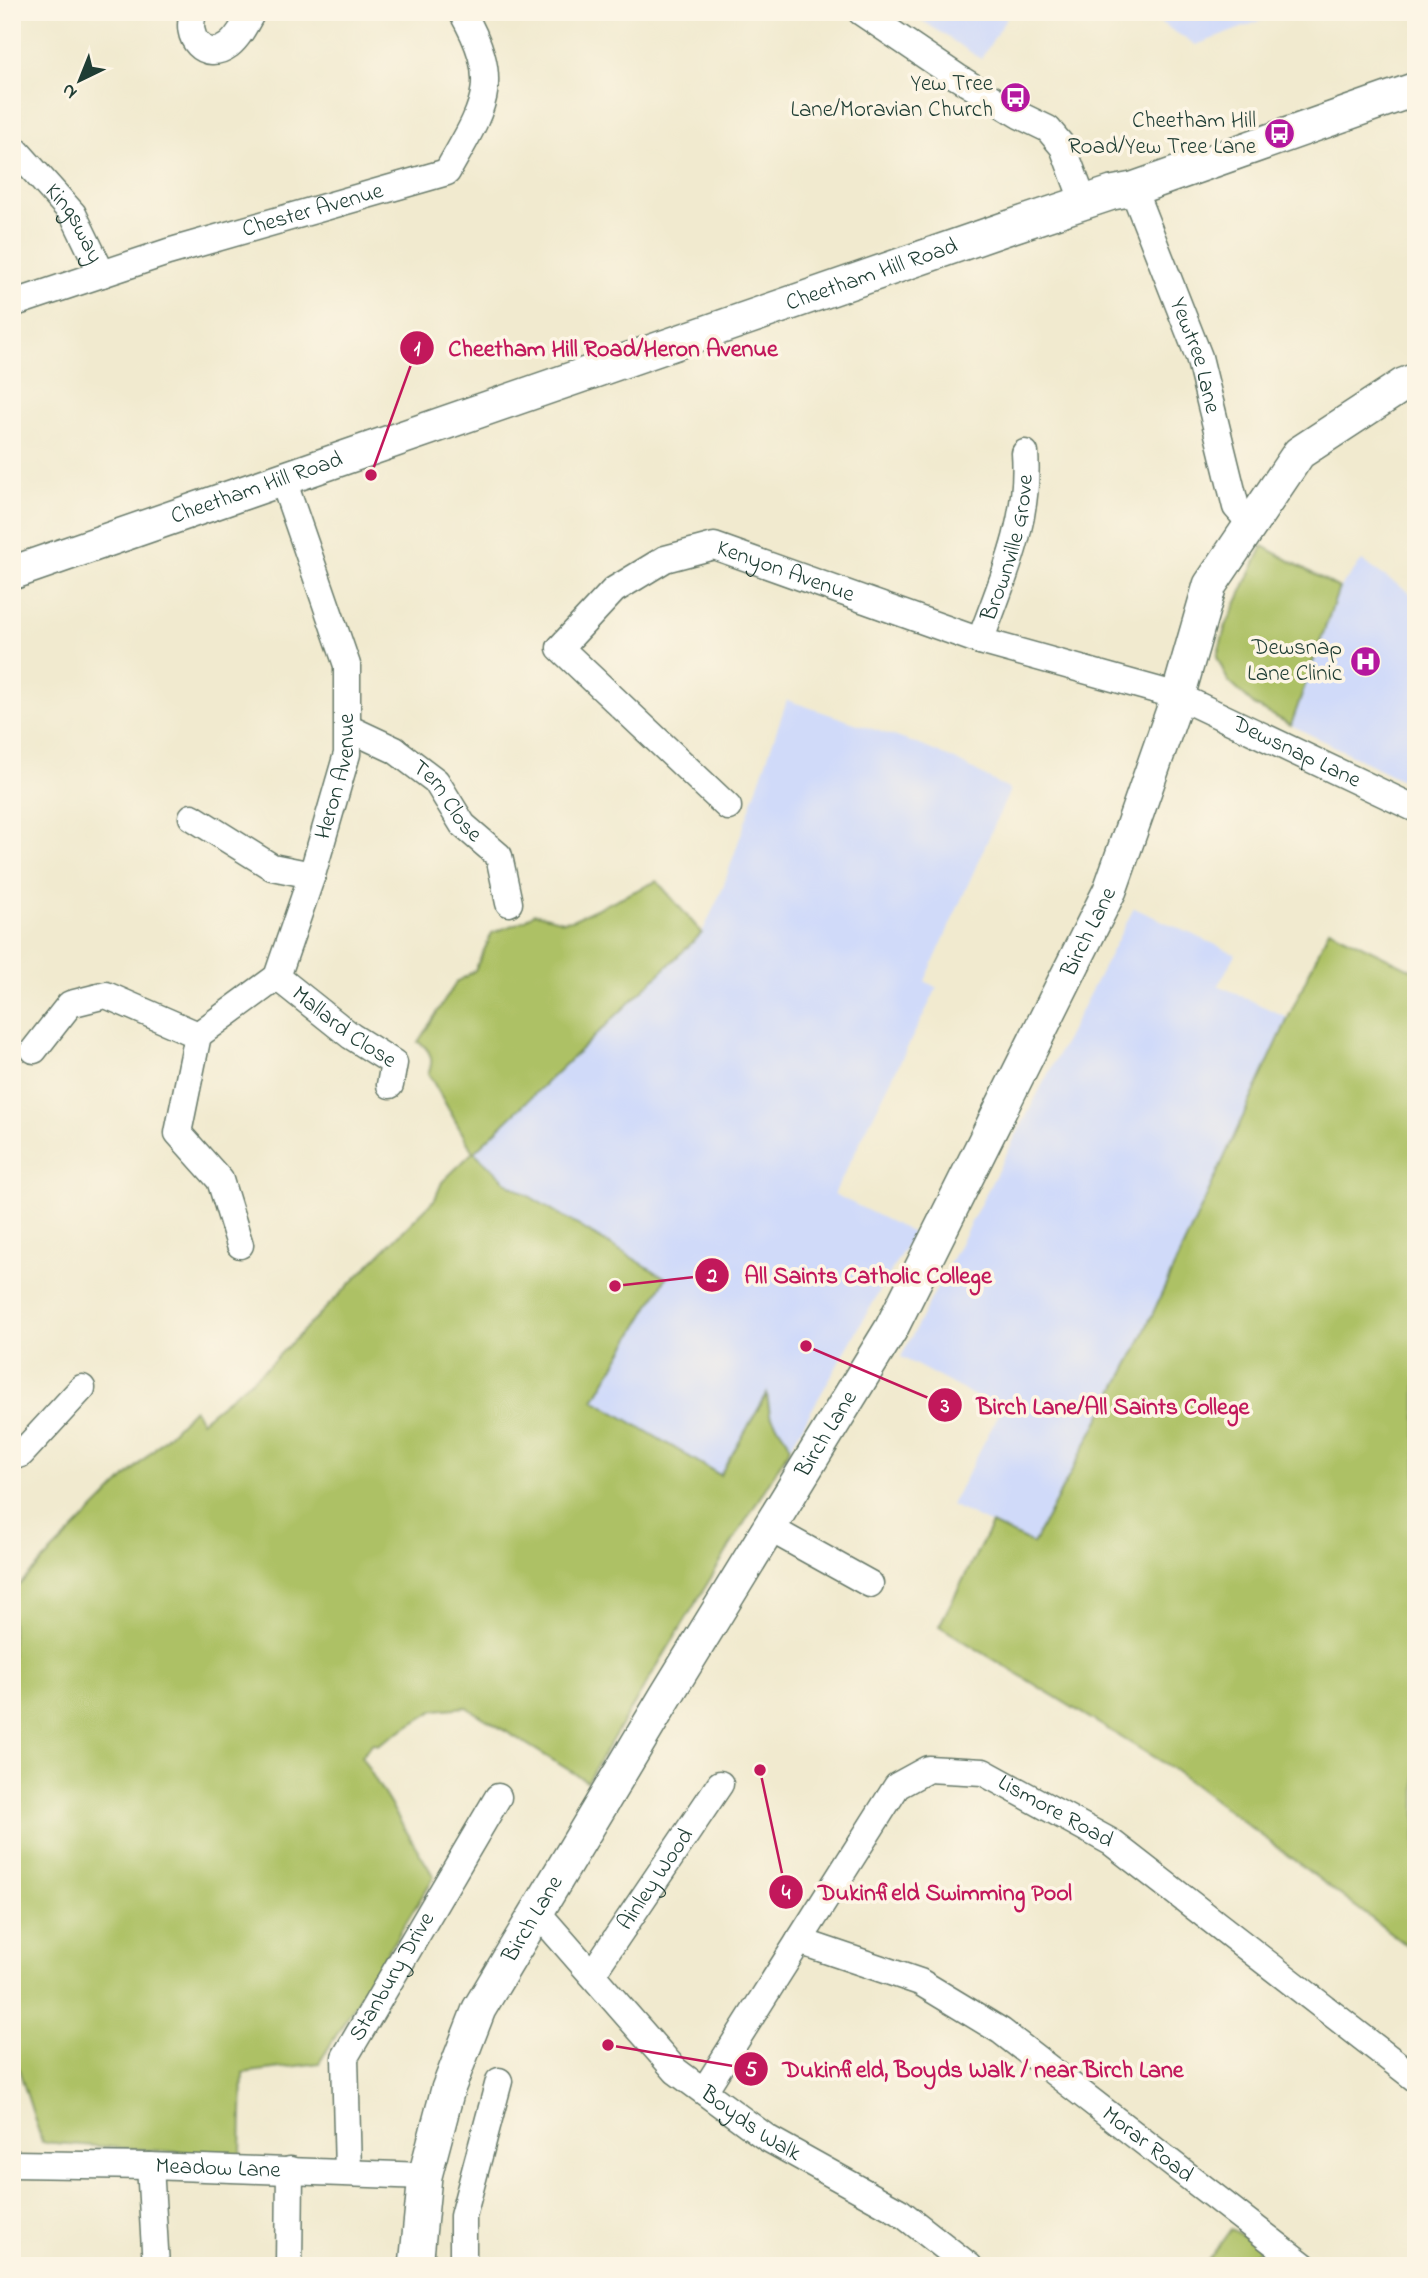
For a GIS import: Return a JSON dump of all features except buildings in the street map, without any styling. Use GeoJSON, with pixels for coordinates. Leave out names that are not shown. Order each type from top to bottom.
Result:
{"type":"FeatureCollection","features":[{"type":"Feature","properties":{"kind":"main road","name":"Cheetham Hill Road"},"geometry":{"type":"LineString","coordinates":[[12,573],[1084,203],[1133,189],[1416,89]]}},
{"type":"Feature","properties":{"kind":"main road","name":"Birch Lane"},"geometry":{"type":"LineString","coordinates":[[416,2266],[425,2176],[448,2089],[479,2009],[891,1329],[1110,890],[1178,696],[1210,585],[1299,453],[1403,385],[1416,380]]}},
{"type":"Feature","properties":{"kind":"street"},"geometry":{"type":"LineString","coordinates":[[194,12],[190,24],[192,38],[199,46],[212,50],[230,44],[252,12]]}},
{"type":"Feature","properties":{"kind":"street","name":"Chester Avenue"},"geometry":{"type":"LineString","coordinates":[[12,304],[168,252],[447,172],[484,101],[485,80],[481,52],[462,12]]}},
{"type":"Feature","properties":{"kind":"street"},"geometry":{"type":"LineString","coordinates":[[861,12],[957,77],[1019,115],[1048,129],[1063,147],[1084,203]]}},
{"type":"Feature","properties":{"kind":"street","name":"Kingsway"},"geometry":{"type":"LineString","coordinates":[[12,146],[73,214],[102,274]]}},
{"type":"Feature","properties":{"kind":"street","name":"Yewtree Lane"},"geometry":{"type":"LineString","coordinates":[[1133,189],[1199,356],[1236,507],[1251,524]]}},
{"type":"Feature","properties":{"kind":"street","name":"Brownville Grove"},"geometry":{"type":"LineString","coordinates":[[980,641],[1020,527],[1027,480],[1025,453]]}},
{"type":"Feature","properties":{"kind":"street","name":"Heron Avenue"},"geometry":{"type":"LineString","coordinates":[[277,977],[313,875],[347,754],[348,728],[347,665],[283,480]]}},
{"type":"Feature","properties":{"kind":"street","name":"Kenyon Avenue"},"geometry":{"type":"LineString","coordinates":[[728,807],[560,648],[614,590],[665,559],[714,546],[980,641],[1178,696]]}},
{"type":"Feature","properties":{"kind":"street","name":"Dewsnap Lane"},"geometry":{"type":"LineString","coordinates":[[1178,696],[1416,809]]}},
{"type":"Feature","properties":{"kind":"street","name":"Tern Close"},"geometry":{"type":"LineString","coordinates":[[348,728],[395,750],[436,781],[463,825],[499,856],[509,903]]}},
{"type":"Feature","properties":{"kind":"street"},"geometry":{"type":"LineString","coordinates":[[192,817],[272,867],[313,875]]}},
{"type":"Feature","properties":{"kind":"street"},"geometry":{"type":"LineString","coordinates":[[240,1245],[220,1180],[178,1133],[198,1035],[277,977]]}},
{"type":"Feature","properties":{"kind":"street","name":"Mallard Close"},"geometry":{"type":"LineString","coordinates":[[277,977],[351,1036],[394,1063],[390,1085]]}},
{"type":"Feature","properties":{"kind":"street"},"geometry":{"type":"LineString","coordinates":[[34,1050],[71,1004],[106,995],[198,1035]]}},
{"type":"Feature","properties":{"kind":"street"},"geometry":{"type":"LineString","coordinates":[[12,1457],[21,1454],[82,1388]]}},
{"type":"Feature","properties":{"kind":"street"},"geometry":{"type":"LineString","coordinates":[[769,1528],[870,1584]]}},
{"type":"Feature","properties":{"kind":"street","name":"Lismore Road"},"geometry":{"type":"LineString","coordinates":[[704,2091],[897,1786],[928,1769],[984,1772],[1111,1842],[1416,2079]]}},
{"type":"Feature","properties":{"kind":"street","name":"Ainley Wood"},"geometry":{"type":"LineString","coordinates":[[592,1974],[720,1784]]}},
{"type":"Feature","properties":{"kind":"street","name":"Stanbury Drive"},"geometry":{"type":"LineString","coordinates":[[348,2172],[345,2057],[498,1797]]}},
{"type":"Feature","properties":{"kind":"street","name":"Boyds Walk"},"geometry":{"type":"LineString","coordinates":[[537,1912],[676,2071],[767,2138],[900,2212],[969,2266]]}},
{"type":"Feature","properties":{"kind":"street","name":"Morar Road"},"geometry":{"type":"LineString","coordinates":[[799,1941],[920,1982],[1001,2031],[1304,2266]]}},
{"type":"Feature","properties":{"kind":"street"},"geometry":{"type":"LineString","coordinates":[[463,2266],[463,2216],[499,2081]]}},
{"type":"Feature","properties":{"kind":"street","name":"Meadow Lane"},"geometry":{"type":"LineString","coordinates":[[12,2164],[425,2176]]}},
{"type":"Feature","properties":{"kind":"street"},"geometry":{"type":"LineString","coordinates":[[150,2166],[156,2266]]}},
{"type":"Feature","properties":{"kind":"street"},"geometry":{"type":"LineString","coordinates":[[289,2266],[290,2170]]}},
{"type":"Feature","properties":{"kind":"shaded area"},"geometry":{"type":"Polygon","coordinates":[[[909,12],[1010,12],[981,59],[909,12]]]}},
{"type":"Feature","properties":{"kind":"shaded area"},"geometry":{"type":"Polygon","coordinates":[[[1143,12],[1284,12],[1196,45],[1143,12]]]}},
{"type":"Feature","properties":{"kind":"shaded area","name":"Dewsnap Lane Clinic"},"geometry":{"type":"Polygon","coordinates":[[[1362,561],[1416,597],[1416,779],[1412,785],[1291,725],[1339,588],[1362,561]]]}},
{"type":"Feature","properties":{"kind":"shaded area"},"geometry":{"type":"Polygon","coordinates":[[[787,700],[920,745],[955,760],[1010,790],[925,981],[937,988],[834,1194],[913,1233],[790,1448],[587,1781],[466,1707],[435,1710],[377,1745],[373,1743],[360,1756],[194,1409],[201,1421],[267,1367],[435,1199],[442,1182],[702,933],[722,890],[787,700]]]}},
{"type":"Feature","properties":{"kind":"shaded area"},"geometry":{"type":"Polygon","coordinates":[[[1134,908],[1236,954],[1218,985],[1288,1018],[1136,1350],[1033,1544],[951,1505],[1001,1410],[901,1357],[1134,908]]]}},
{"type":"Feature","properties":{"kind":"green space"},"geometry":{"type":"Polygon","coordinates":[[[1263,546],[1339,588],[1291,725],[1255,706],[1228,681],[1217,657],[1225,628],[1263,546]]]}},
{"type":"Feature","properties":{"kind":"green space"},"geometry":{"type":"Polygon","coordinates":[[[657,881],[702,933],[474,1152],[509,1184],[666,1278],[594,1400],[720,1475],[767,1394],[770,1415],[790,1448],[587,1781],[466,1707],[435,1710],[377,1745],[373,1743],[361,1756],[434,1877],[319,2063],[243,2073],[241,2157],[42,2142],[12,2048],[12,1588],[14,1590],[194,1409],[201,1421],[267,1367],[435,1199],[442,1182],[473,1152],[428,1073],[431,1060],[428,1051],[418,1042],[456,983],[475,970],[492,933],[526,920],[534,913],[563,921],[572,920],[657,881]]]}},
{"type":"Feature","properties":{"kind":"green space"},"geometry":{"type":"Polygon","coordinates":[[[1329,929],[1416,972],[1416,1952],[1173,1769],[939,1626],[992,1524],[1033,1544],[1136,1350],[1329,929]]]}},
{"type":"Feature","properties":{"kind":"green space"},"geometry":{"type":"Polygon","coordinates":[[[1231,2229],[1260,2247],[1247,2266],[1204,2266],[1231,2229]]]}},
{"type":"Feature","properties":{"kind":"place","name":"Yew Tree Lane/Moravian Church"},"geometry":{"type":"Point","coordinates":[1016,97]}},
{"type":"Feature","properties":{"kind":"place","name":"Cheetham Hill Road/Yew Tree Lane"},"geometry":{"type":"Point","coordinates":[1279,134]}},
{"type":"Feature","properties":{"kind":"place","name":"Cheetham Hill Road/Heron Avenue"},"geometry":{"type":"Point","coordinates":[371,475]}},
{"type":"Feature","properties":{"kind":"place","name":"Dewsnap Lane Clinic"},"geometry":{"type":"Point","coordinates":[1365,661]}},
{"type":"Feature","properties":{"kind":"place","name":"All Saints Catholic College"},"geometry":{"type":"Point","coordinates":[615,1286]}},
{"type":"Feature","properties":{"kind":"place","name":"Birch Lane/All Saints College"},"geometry":{"type":"Point","coordinates":[806,1346]}},
{"type":"Feature","properties":{"kind":"place","name":"Dukinfield Swimming Pool"},"geometry":{"type":"Point","coordinates":[760,1770]}},
{"type":"Feature","properties":{"kind":"place","name":"Dukinfield, Boyds Walk / near Birch Lane"},"geometry":{"type":"Point","coordinates":[608,2045]}}]}
